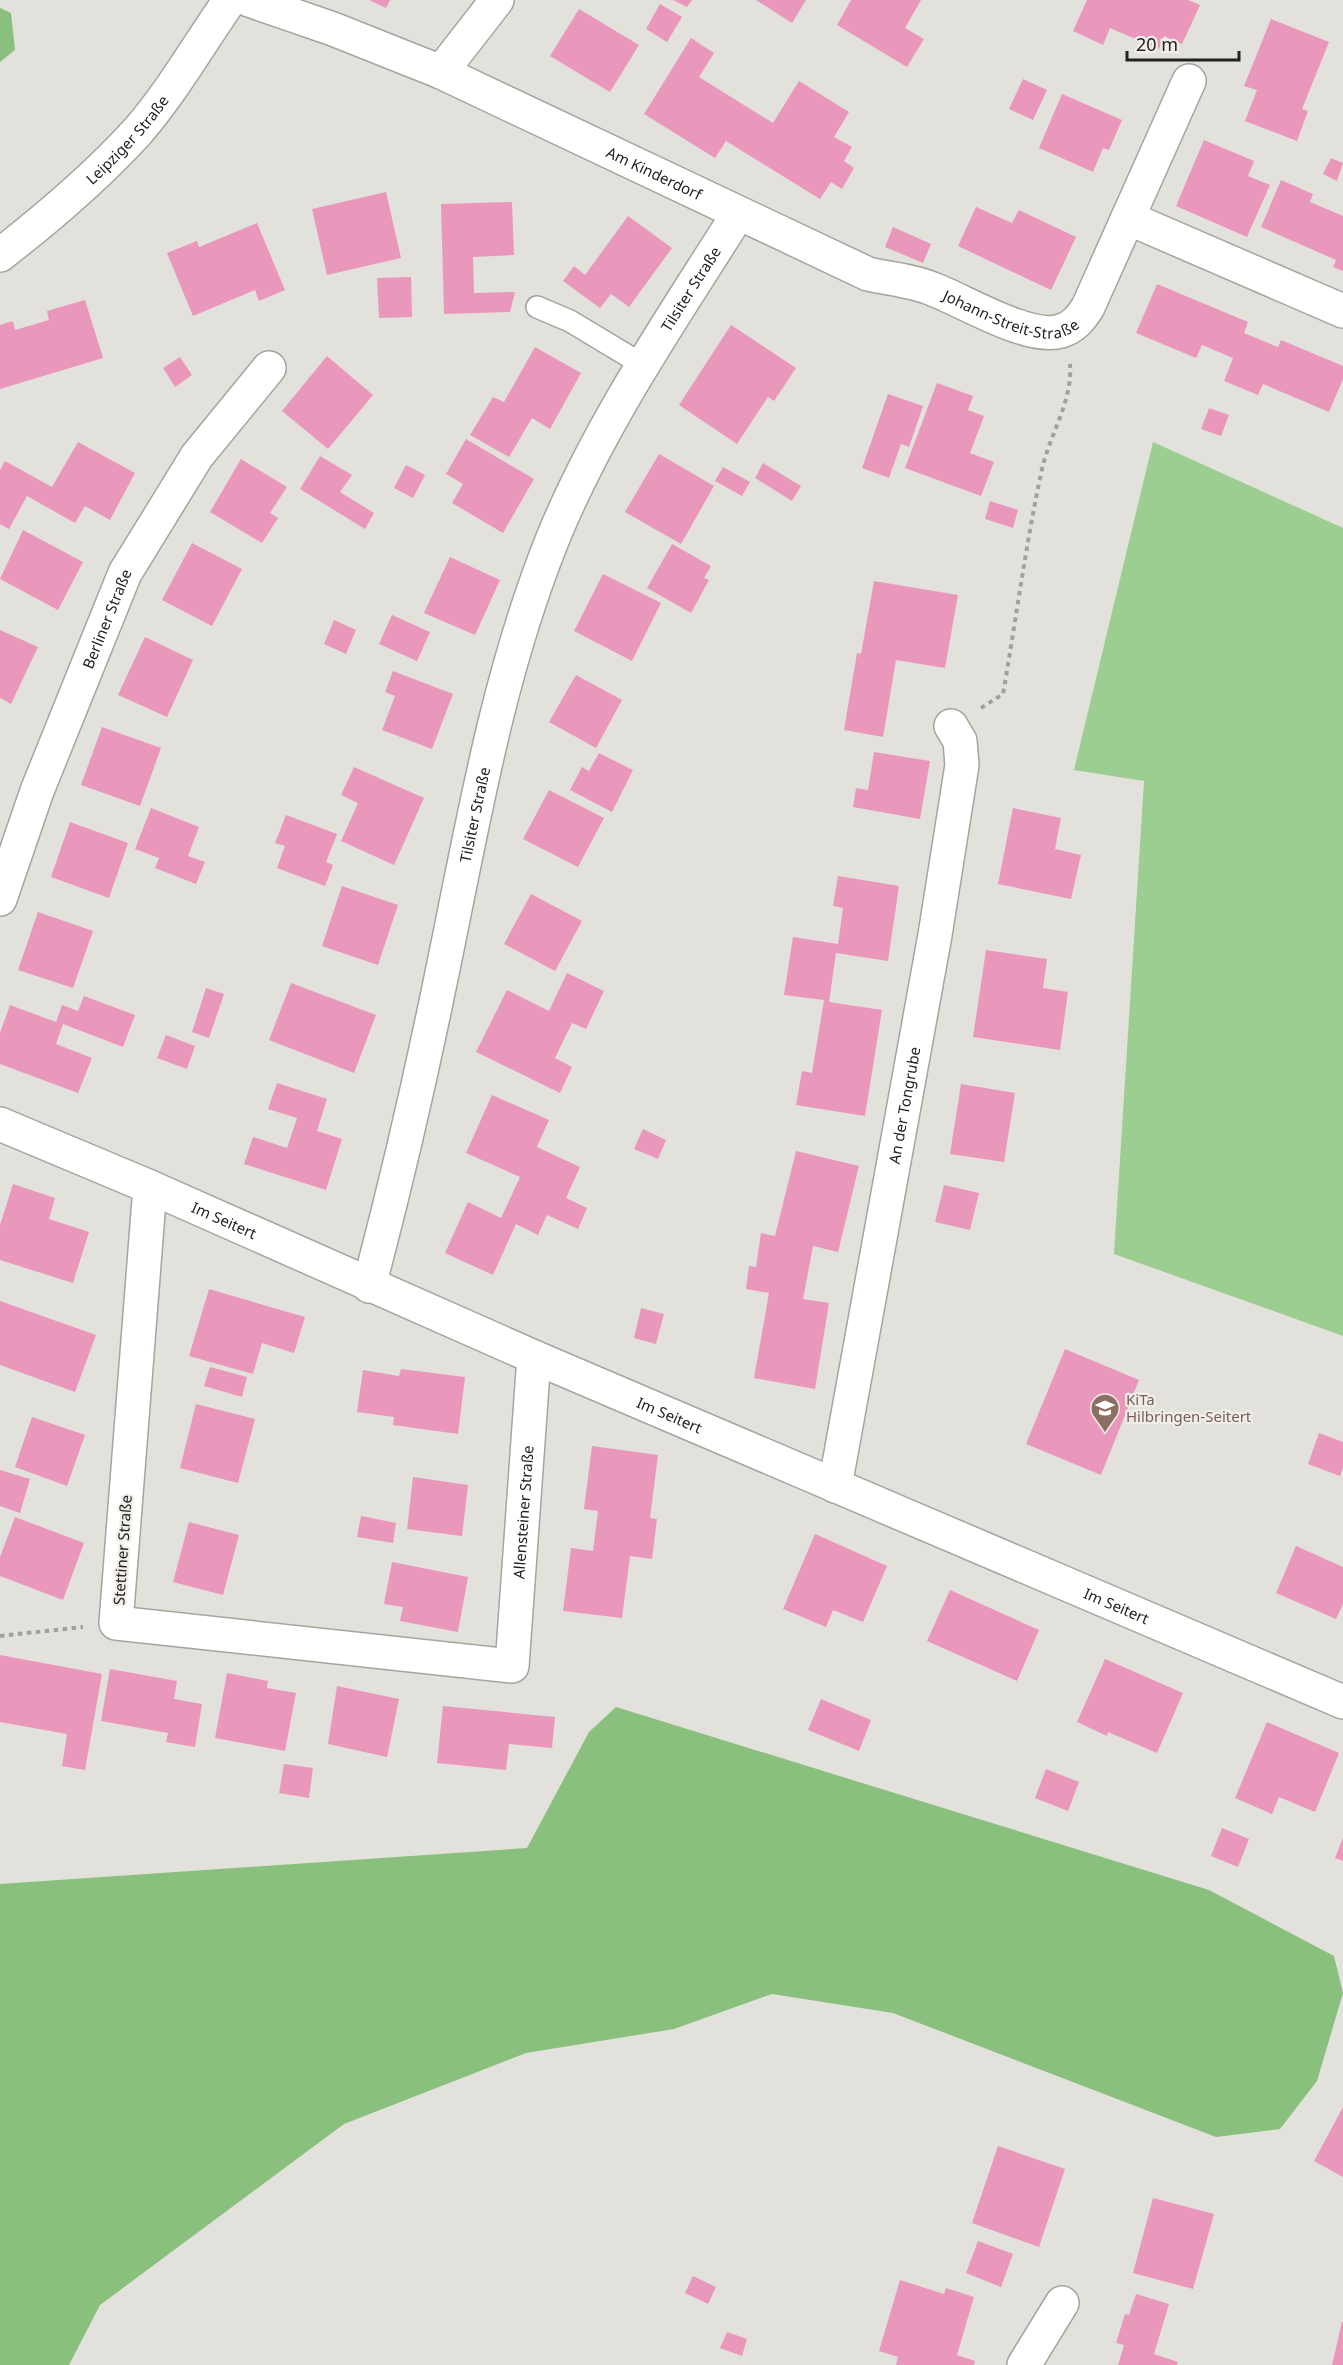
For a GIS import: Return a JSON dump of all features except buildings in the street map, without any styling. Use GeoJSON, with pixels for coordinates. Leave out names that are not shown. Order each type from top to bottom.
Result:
{"type":"FeatureCollection","features":[{"type":"Feature","properties":{"kind":"street","name":"Leipziger Straße"},"geometry":{"type":"LineString","coordinates":[[0,255],[70,201],[137,132],[167,93],[230,0]]}},
{"type":"Feature","properties":{"kind":"street","name":"Am Kinderdorf"},"geometry":{"type":"LineString","coordinates":[[249,0],[333,29],[441,72],[868,274]]}},
{"type":"Feature","properties":{"kind":"street"},"geometry":{"type":"LineString","coordinates":[[441,72],[497,0]]}},
{"type":"Feature","properties":{"kind":"street","name":"Johann-Streit-Straße"},"geometry":{"type":"LineString","coordinates":[[868,274],[933,288],[1019,326],[1041,332],[1060,331],[1079,322],[1088,307],[1189,81]]}},
{"type":"Feature","properties":{"kind":"street","name":"Tilsiter Straße"},"geometry":{"type":"LineString","coordinates":[[369,1286],[404,1153],[473,819],[510,661],[553,538],[593,451],[643,365],[738,214]]}},
{"type":"Feature","properties":{"kind":"street"},"geometry":{"type":"LineString","coordinates":[[1128,218],[1343,311]]}},
{"type":"Feature","properties":{"kind":"street","name":"Berliner Straße"},"geometry":{"type":"LineString","coordinates":[[0,898],[37,791],[125,573],[196,456],[269,368]]}},
{"type":"Feature","properties":{"kind":"street","name":"An der Tongrube"},"geometry":{"type":"LineString","coordinates":[[835,1486],[935,935],[962,765],[960,741],[951,726]]}},
{"type":"Feature","properties":{"kind":"street","name":"Im Seitert"},"geometry":{"type":"LineString","coordinates":[[0,1125],[150,1187],[369,1286],[534,1357],[1343,1702]]}},
{"type":"Feature","properties":{"kind":"street","name":"Stettiner Straße"},"geometry":{"type":"LineString","coordinates":[[150,1187],[117,1623],[512,1665]]}},
{"type":"Feature","properties":{"kind":"street","name":"Allensteiner Straße"},"geometry":{"type":"LineString","coordinates":[[512,1665],[534,1357]]}},
{"type":"Feature","properties":{"kind":"street"},"geometry":{"type":"LineString","coordinates":[[1023,2365],[1062,2303]]}},
{"type":"Feature","properties":{"kind":"lane"},"geometry":{"type":"LineString","coordinates":[[537,307],[570,321],[643,365]]}},
{"type":"Feature","properties":{"kind":"path"},"geometry":{"type":"LineString","coordinates":[[951,726],[1003,694],[1037,494],[1047,451],[1070,380],[1070,365],[1060,331]]}},
{"type":"Feature","properties":{"kind":"path"},"geometry":{"type":"LineString","coordinates":[[0,1636],[117,1623]]}},
{"type":"Feature","properties":{"kind":"green space"},"geometry":{"type":"Polygon","coordinates":[[[0,8],[11,13],[15,50],[0,62],[0,8]]]}},
{"type":"Feature","properties":{"kind":"green space"},"geometry":{"type":"Polygon","coordinates":[[[1153,442],[1343,528],[1343,1336],[1114,1254],[1144,781],[1074,770],[1153,442]]]}},
{"type":"Feature","properties":{"kind":"green space"},"geometry":{"type":"Polygon","coordinates":[[[616,1707],[1209,1890],[1334,1956],[1343,1993],[1317,2081],[1280,2129],[1216,2137],[893,2013],[772,1994],[674,2029],[526,2053],[344,2124],[100,2305],[69,2365],[0,2365],[0,1884],[527,1848],[589,1732],[616,1707]]]}},
{"type":"Feature","properties":{"kind":"place","name":"KiTa Hilbringen-Seitert"},"geometry":{"type":"Point","coordinates":[1105,1434]}}]}
